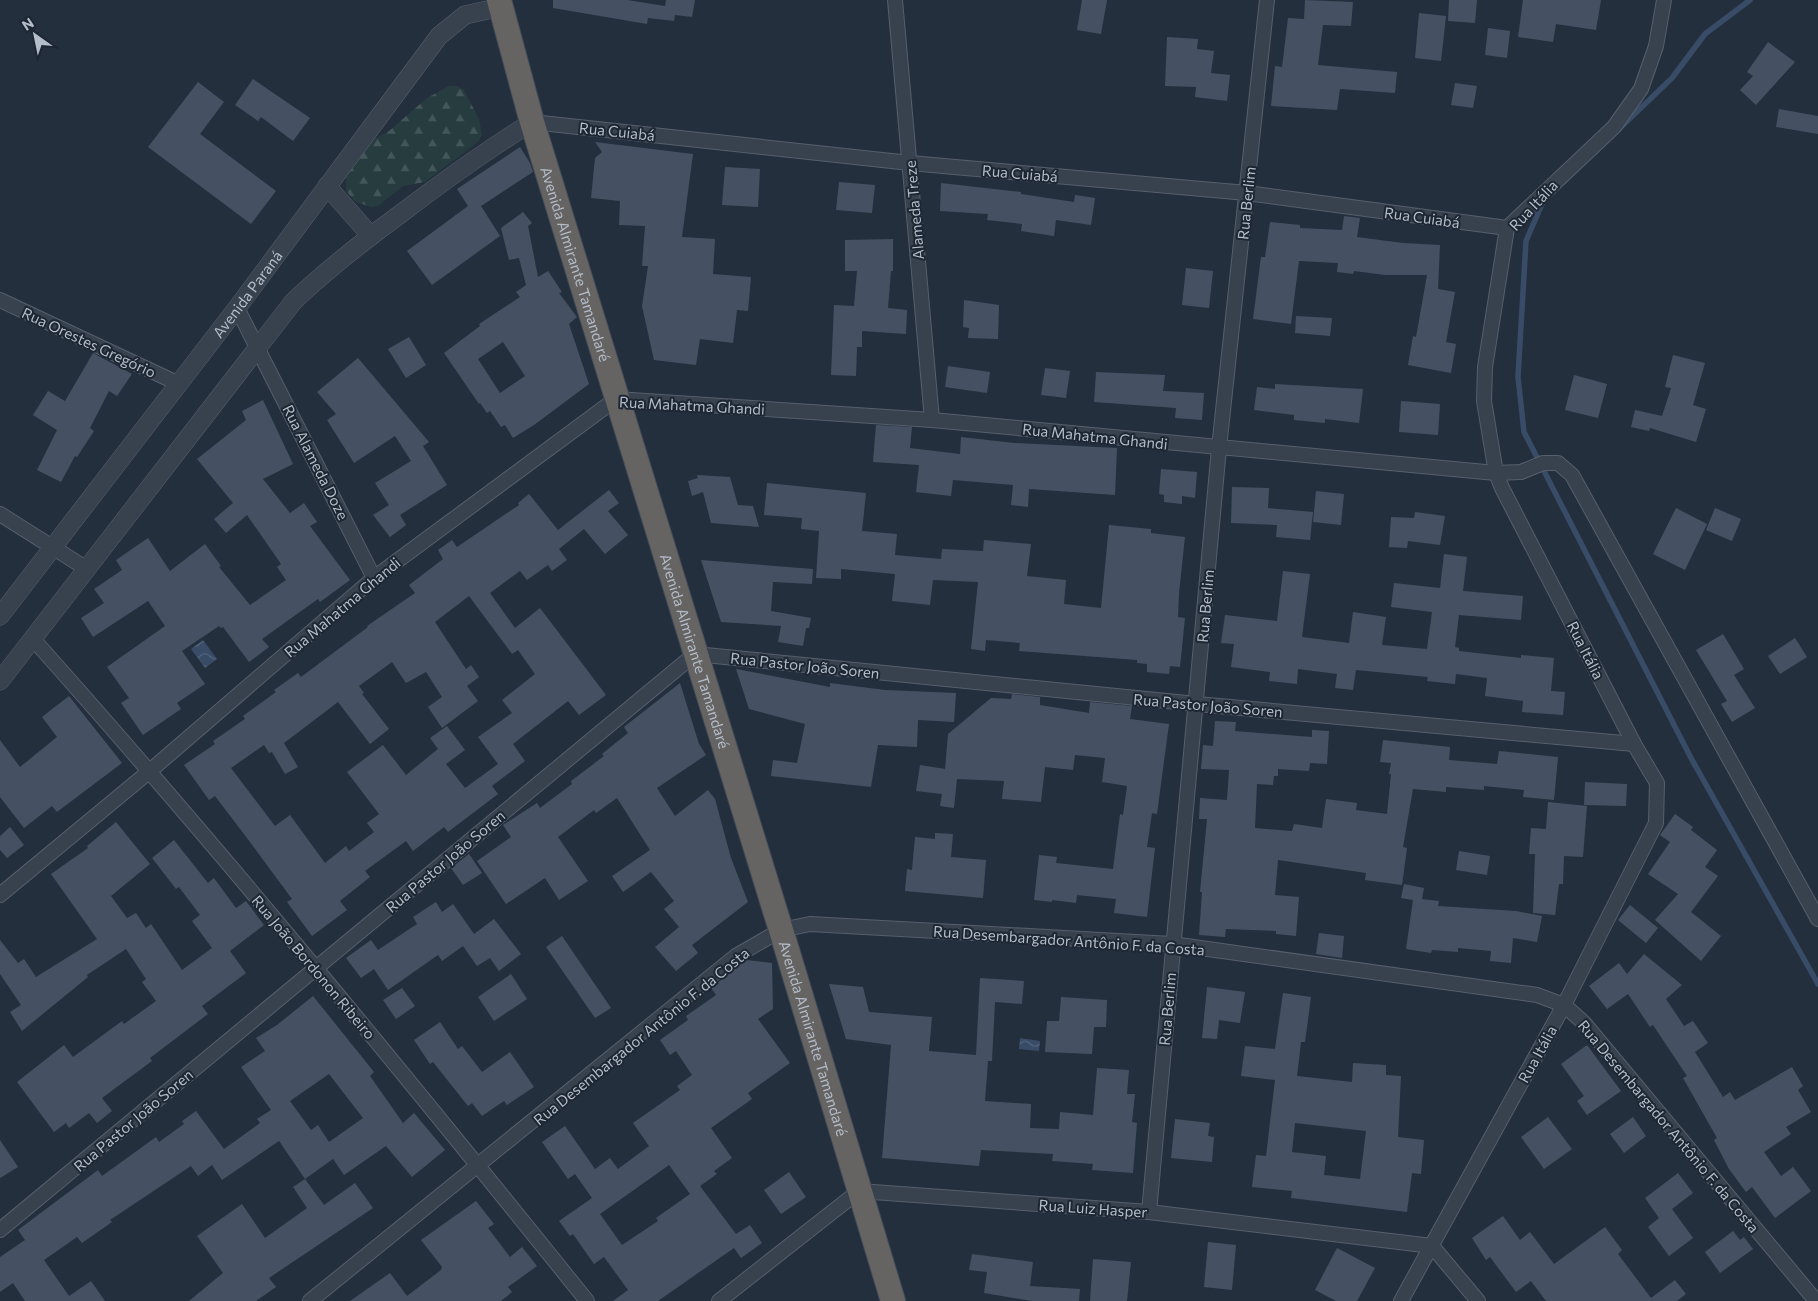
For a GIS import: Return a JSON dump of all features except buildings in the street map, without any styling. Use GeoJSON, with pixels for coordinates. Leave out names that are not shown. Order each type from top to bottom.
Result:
{"type":"FeatureCollection","features":[{"type":"Feature","properties":{"kind":"highway","name":"Avenida Almirante Tamandaré"},"geometry":{"type":"LineString","coordinates":[[505,2],[532,122],[781,930],[893,1301]]}},
{"type":"Feature","properties":{"kind":"street","name":"Alameda Treze"},"geometry":{"type":"LineString","coordinates":[[895,0],[932,420]]}},
{"type":"Feature","properties":{"kind":"street","name":"Rua Berlim"},"geometry":{"type":"LineString","coordinates":[[1149,1212],[1172,944],[1197,704],[1219,448],[1267,0]]}},
{"type":"Feature","properties":{"kind":"street","name":"Rua Itália"},"geometry":{"type":"LineString","coordinates":[[1401,1301],[1564,1005],[1656,823],[1657,783],[1634,744],[1496,473],[1484,401],[1485,367],[1507,228],[1614,127],[1641,89],[1656,46],[1664,0]]}},
{"type":"Feature","properties":{"kind":"street","name":"Avenida Paraná"},"geometry":{"type":"LineString","coordinates":[[0,616],[177,383],[237,308],[439,36],[466,14],[505,2]]}},
{"type":"Feature","properties":{"kind":"street","name":"Rua Cuiabá"},"geometry":{"type":"LineString","coordinates":[[532,122],[910,163],[1247,193],[1507,228]]}},
{"type":"Feature","properties":{"kind":"street"},"geometry":{"type":"LineString","coordinates":[[0,681],[293,302],[371,236],[479,155],[532,122]]}},
{"type":"Feature","properties":{"kind":"street"},"geometry":{"type":"LineString","coordinates":[[327,186],[371,236]]}},
{"type":"Feature","properties":{"kind":"street","name":"Rua Orestes Gregório"},"geometry":{"type":"LineString","coordinates":[[0,300],[177,383]]}},
{"type":"Feature","properties":{"kind":"street","name":"Rua Alameda Doze"},"geometry":{"type":"LineString","coordinates":[[237,308],[258,345],[374,578]]}},
{"type":"Feature","properties":{"kind":"street","name":"Rua Mahatma Ghandi"},"geometry":{"type":"LineString","coordinates":[[0,895],[151,770],[374,578],[616,399],[932,420],[1496,473],[1521,472],[1543,463],[1558,463],[1572,475],[1818,919]]}},
{"type":"Feature","properties":{"kind":"street"},"geometry":{"type":"LineString","coordinates":[[0,514],[87,569]]}},
{"type":"Feature","properties":{"kind":"street","name":"Rua João Bordonon Ribeiro"},"geometry":{"type":"LineString","coordinates":[[33,639],[151,770],[479,1166],[587,1301]]}},
{"type":"Feature","properties":{"kind":"street","name":"Rua Pastor João Soren"},"geometry":{"type":"LineString","coordinates":[[0,1230],[695,654],[1197,704],[1634,744]]}},
{"type":"Feature","properties":{"kind":"street","name":"Rua Desembargador Antônio F. da Costa"},"geometry":{"type":"LineString","coordinates":[[310,1301],[736,956],[781,930],[810,924],[1172,944],[1537,995],[1564,1005],[1584,1023],[1813,1296]]}},
{"type":"Feature","properties":{"kind":"street"},"geometry":{"type":"LineString","coordinates":[[719,1301],[859,1191]]}},
{"type":"Feature","properties":{"kind":"street","name":"Rua Luiz Hasper"},"geometry":{"type":"LineString","coordinates":[[859,1191],[1149,1212],[1432,1246]]}},
{"type":"Feature","properties":{"kind":"street"},"geometry":{"type":"LineString","coordinates":[[1432,1246],[1478,1301]]}},
{"type":"Feature","properties":{"kind":"street"},"geometry":{"type":"LineString","coordinates":[[1798,1301],[1813,1296]]}},
{"type":"Feature","properties":{"kind":"green space"},"geometry":{"type":"Polygon","coordinates":[[[449,86],[457,86],[464,90],[479,119],[482,135],[478,142],[425,182],[403,186],[378,206],[371,207],[356,202],[346,191],[346,175],[370,141],[389,131],[427,98],[449,86]]]}},
{"type":"Feature","properties":{"kind":"water"},"geometry":{"type":"Polygon","coordinates":[[[203,640],[217,659],[205,668],[191,649],[203,640]]]}},
{"type":"Feature","properties":{"kind":"water"},"geometry":{"type":"Polygon","coordinates":[[[1020,1038],[1040,1041],[1039,1051],[1019,1049],[1020,1038]]]}},
{"type":"Feature","properties":{"kind":"waterway"},"geometry":{"type":"LineString","coordinates":[[1620,128],[1672,78],[1705,34],[1750,0]]}},
{"type":"Feature","properties":{"kind":"waterway"},"geometry":{"type":"LineString","coordinates":[[1542,204],[1526,241],[1518,377],[1524,432],[1691,758],[1818,984]]}}]}
